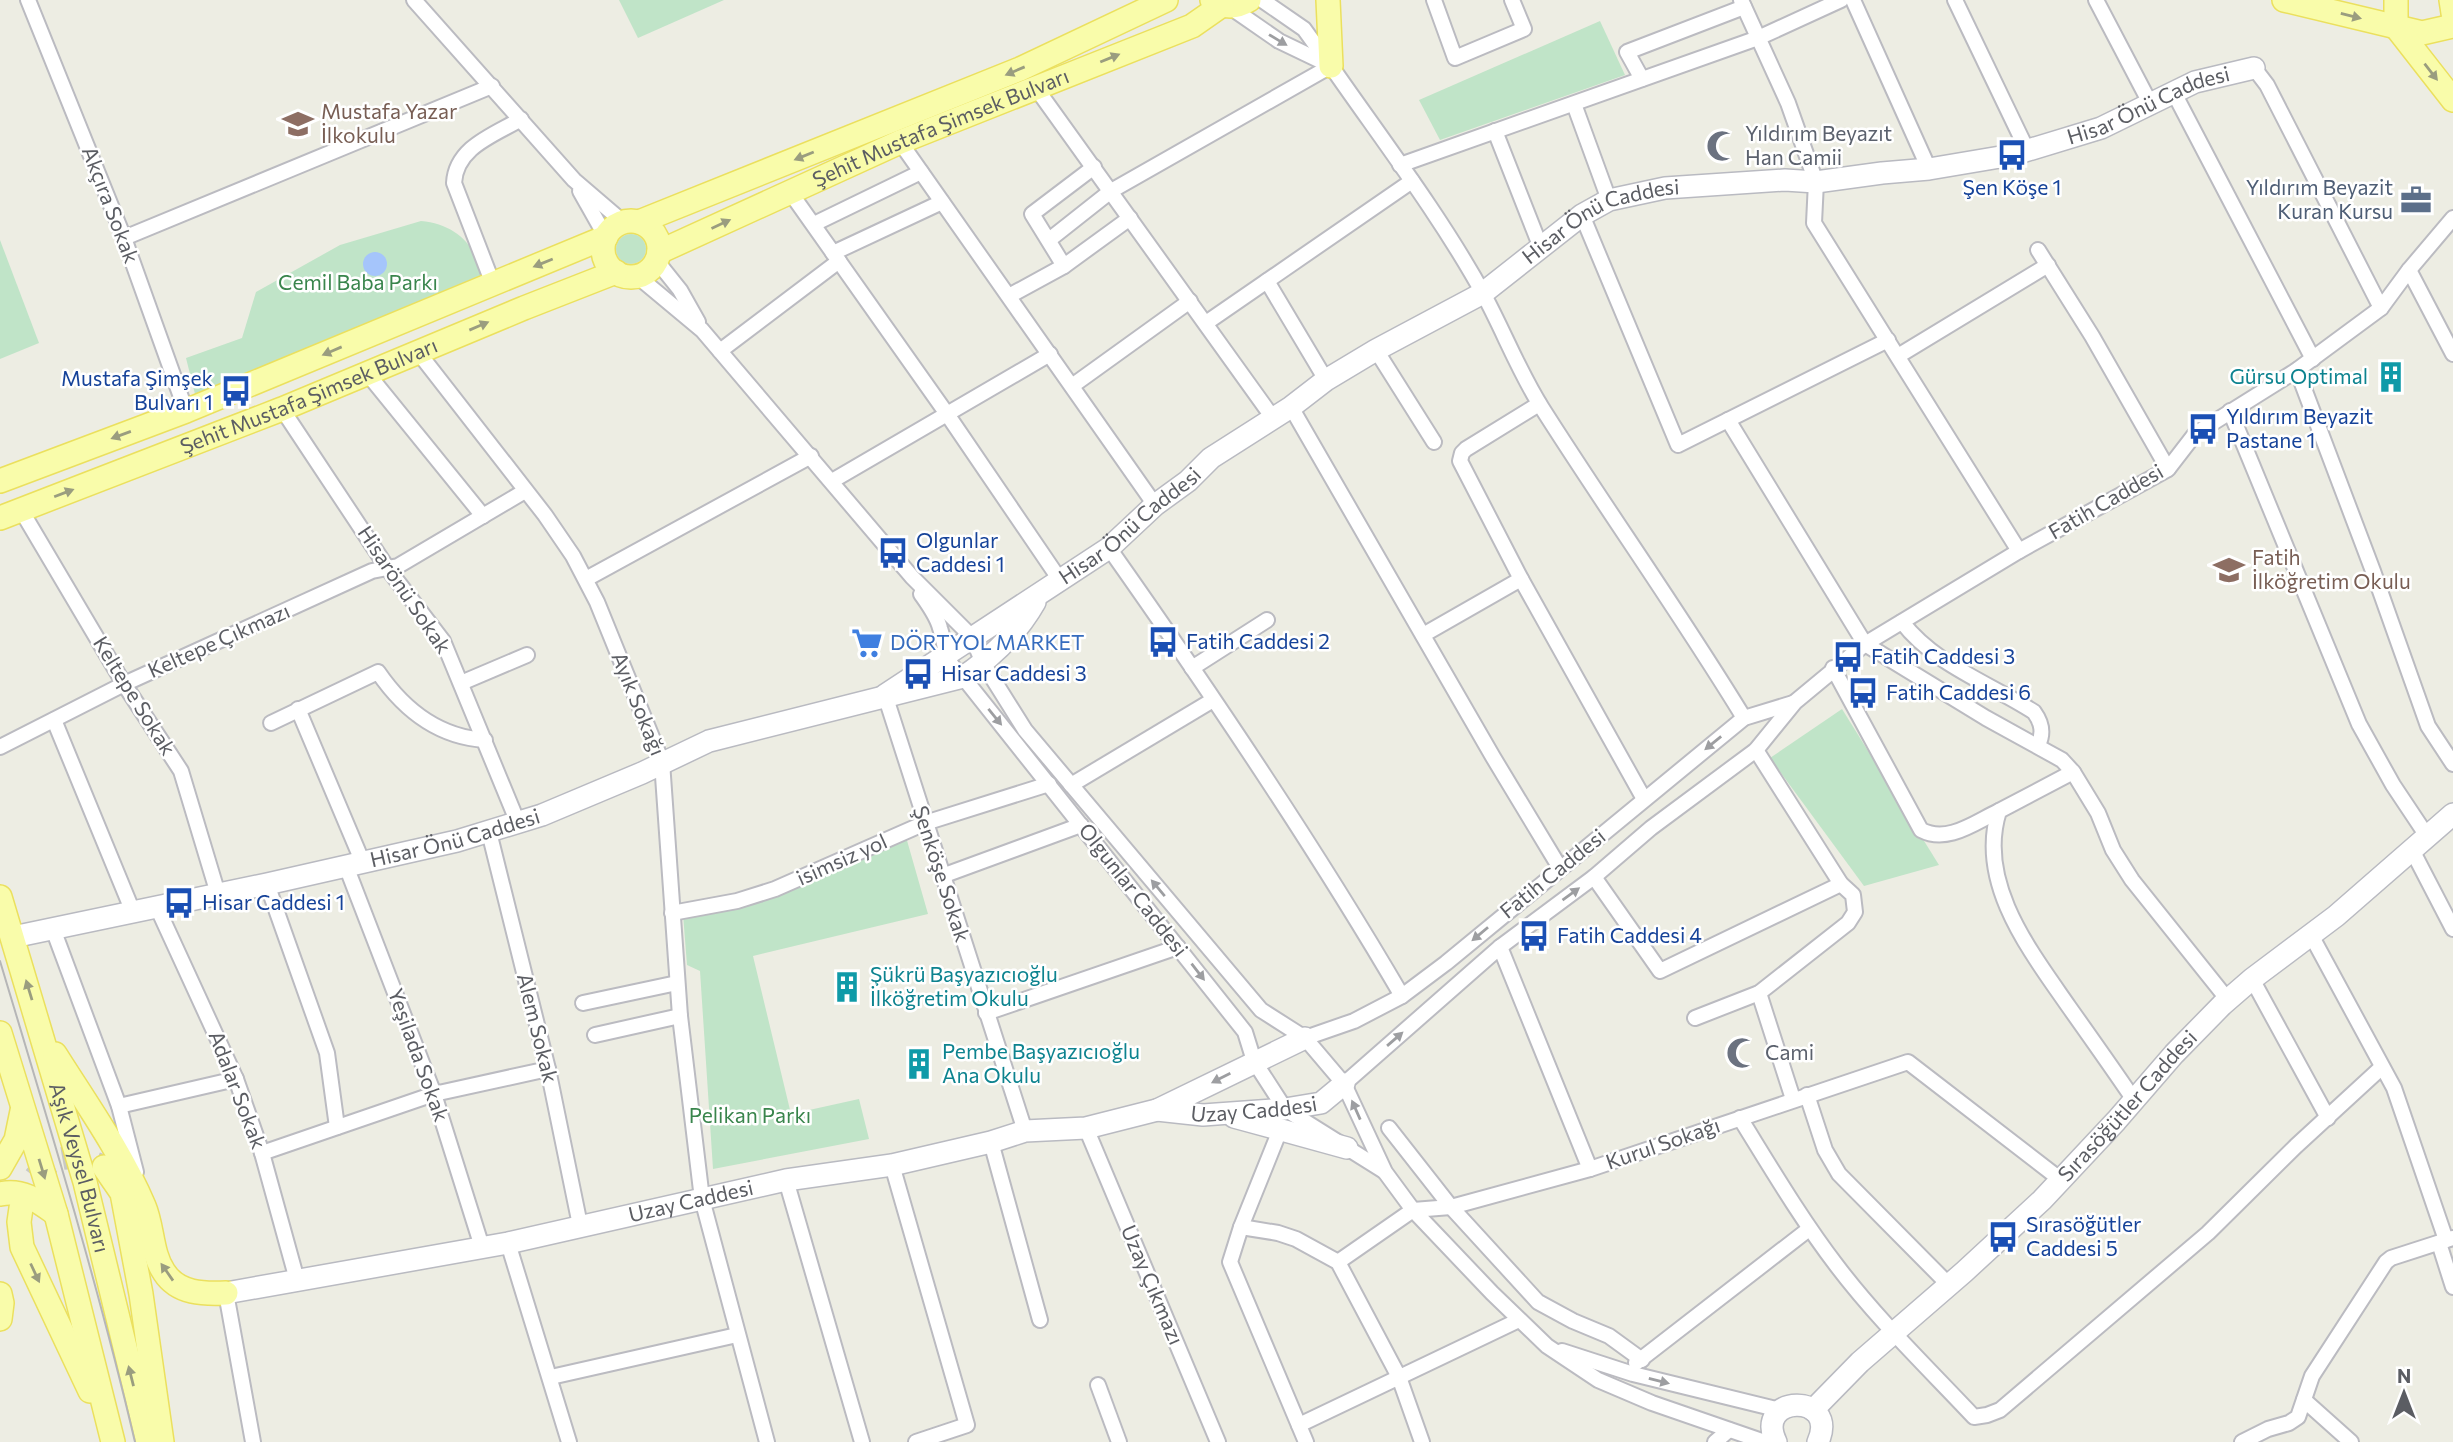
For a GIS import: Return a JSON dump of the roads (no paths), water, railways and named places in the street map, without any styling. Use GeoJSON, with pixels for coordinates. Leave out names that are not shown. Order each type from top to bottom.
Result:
{"type":"FeatureCollection","features":[{"type":"Feature","properties":{"kind":"main road","name":"Şehit Mustafa Şimsek Bulvarı"},"geometry":{"type":"LineString","coordinates":[[0,481],[186,411],[493,284],[622,227],[1020,69],[1166,0]]}},
{"type":"Feature","properties":{"kind":"main road"},"geometry":{"type":"LineString","coordinates":[[1328,0],[1331,66]]}},
{"type":"Feature","properties":{"kind":"main road"},"geometry":{"type":"LineString","coordinates":[[2284,0],[2422,33],[2453,26]]}},
{"type":"Feature","properties":{"kind":"main road"},"geometry":{"type":"LineString","coordinates":[[2396,0],[2396,27],[2453,100]]}},
{"type":"Feature","properties":{"kind":"main road"},"geometry":{"type":"LineString","coordinates":[[2451,0],[2453,13]]}},
{"type":"Feature","properties":{"kind":"main road","name":"Şehit Mustafa Şimsek Bulvarı"},"geometry":{"type":"LineString","coordinates":[[657,256],[900,142],[1192,26],[1228,3]]}},
{"type":"Feature","properties":{"kind":"main road","name":"Hisar Önü Caddesi"},"geometry":{"type":"LineString","coordinates":[[885,695],[1109,548],[1211,458],[1326,380],[1483,293],[1582,215],[1609,200],[1665,188],[1697,185],[1784,180],[1815,183],[1929,169],[2028,152],[2101,128],[2195,82],[2254,68]]}},
{"type":"Feature","properties":{"kind":"main road"},"geometry":{"type":"LineString","coordinates":[[622,227],[652,230],[659,244],[657,256],[646,272],[626,274],[606,260],[604,253],[622,227]]}},
{"type":"Feature","properties":{"kind":"main road","name":"Şehit Mustafa Şimsek Bulvarı"},"geometry":{"type":"LineString","coordinates":[[11,514],[282,409],[418,352],[626,274]]}},
{"type":"Feature","properties":{"kind":"main road","name":"Hisar Önü Caddesi"},"geometry":{"type":"LineString","coordinates":[[13,937],[355,865],[489,832],[588,796],[709,741],[963,677],[983,663],[1026,618],[1039,594]]}},
{"type":"Feature","properties":{"kind":"main road","name":"Sırasöğütler Caddesi"},"geometry":{"type":"LineString","coordinates":[[1822,1431],[1839,1381],[1895,1334],[2061,1180],[2174,1054],[2228,1000],[2360,897],[2453,814]]}},
{"type":"Feature","properties":{"kind":"main road","name":"Aşık Veysel Bulvarı"},"geometry":{"type":"LineString","coordinates":[[0,897],[85,1182],[148,1442]]}},
{"type":"Feature","properties":{"kind":"main road"},"geometry":{"type":"LineString","coordinates":[[41,1029],[120,1158],[145,1208],[164,1273],[181,1288],[198,1294],[226,1293]]}},
{"type":"Feature","properties":{"kind":"main road","name":"Aşık Veysel Bulvarı"},"geometry":{"type":"LineString","coordinates":[[0,1034],[56,1214],[113,1440]]}},
{"type":"Feature","properties":{"kind":"main road","name":"Uzay Caddesi"},"geometry":{"type":"LineString","coordinates":[[226,1293],[508,1243],[786,1180],[892,1165],[1026,1131],[1086,1128],[1157,1110],[1305,1038]]}},
{"type":"Feature","properties":{"kind":"main road","name":"Uzay Caddesi"},"geometry":{"type":"LineString","coordinates":[[1157,1110],[1203,1115],[1321,1103],[1344,1084]]}},
{"type":"Feature","properties":{"kind":"main road"},"geometry":{"type":"LineString","coordinates":[[0,1168],[10,1153],[20,1128],[21,1097]]}},
{"type":"Feature","properties":{"kind":"main road"},"geometry":{"type":"LineString","coordinates":[[1218,1113],[1347,1148]]}},
{"type":"Feature","properties":{"kind":"main road"},"geometry":{"type":"LineString","coordinates":[[104,1167],[122,1193],[141,1294],[162,1442]]}},
{"type":"Feature","properties":{"kind":"main road"},"geometry":{"type":"LineString","coordinates":[[0,1194],[14,1192],[27,1195],[56,1214]]}},
{"type":"Feature","properties":{"kind":"main road"},"geometry":{"type":"LineString","coordinates":[[21,1208],[19,1222],[22,1247],[113,1440]]}},
{"type":"Feature","properties":{"kind":"main road"},"geometry":{"type":"LineString","coordinates":[[0,1294],[0,1319]]}},
{"type":"Feature","properties":{"kind":"main road"},"geometry":{"type":"LineString","coordinates":[[1776,1442],[1773,1422],[1780,1410],[1793,1405],[1807,1406],[1822,1431]]}},
{"type":"Feature","properties":{"kind":"street","name":"Akçıra Sokak"},"geometry":{"type":"LineString","coordinates":[[28,0],[124,238],[186,411]]}},
{"type":"Feature","properties":{"kind":"street"},"geometry":{"type":"LineString","coordinates":[[414,0],[574,180],[622,227]]}},
{"type":"Feature","properties":{"kind":"street"},"geometry":{"type":"LineString","coordinates":[[1262,0],[1304,29],[1412,181],[1483,293],[1539,404],[1696,640],[1744,718]]}},
{"type":"Feature","properties":{"kind":"street"},"geometry":{"type":"LineString","coordinates":[[1434,0],[1455,58],[1524,29],[1512,0]]}},
{"type":"Feature","properties":{"kind":"street"},"geometry":{"type":"LineString","coordinates":[[1400,165],[1758,38],[1841,0]]}},
{"type":"Feature","properties":{"kind":"street"},"geometry":{"type":"LineString","coordinates":[[1853,0],[1929,169]]}},
{"type":"Feature","properties":{"kind":"street"},"geometry":{"type":"LineString","coordinates":[[1955,0],[2028,152]]}},
{"type":"Feature","properties":{"kind":"street"},"geometry":{"type":"LineString","coordinates":[[2096,0],[2151,104]]}},
{"type":"Feature","properties":{"kind":"street"},"geometry":{"type":"LineString","coordinates":[[1228,3],[1279,41],[1331,66]]}},
{"type":"Feature","properties":{"kind":"street"},"geometry":{"type":"LineString","coordinates":[[1642,79],[1628,51],[1743,4],[1788,103],[1815,183],[1814,222],[2019,551]]}},
{"type":"Feature","properties":{"kind":"street"},"geometry":{"type":"LineString","coordinates":[[1049,240],[1111,191],[1331,66]]}},
{"type":"Feature","properties":{"kind":"street"},"geometry":{"type":"LineString","coordinates":[[2254,68],[2267,85],[2381,309]]}},
{"type":"Feature","properties":{"kind":"street"},"geometry":{"type":"LineString","coordinates":[[124,238],[492,86]]}},
{"type":"Feature","properties":{"kind":"street"},"geometry":{"type":"LineString","coordinates":[[1036,88],[1206,323],[1282,412],[1423,635],[1560,868]]}},
{"type":"Feature","properties":{"kind":"street"},"geometry":{"type":"LineString","coordinates":[[2174,93],[2313,359]]}},
{"type":"Feature","properties":{"kind":"street"},"geometry":{"type":"LineString","coordinates":[[1574,104],[1609,200]]}},
{"type":"Feature","properties":{"kind":"street"},"geometry":{"type":"LineString","coordinates":[[493,284],[454,183],[455,174],[465,152],[521,119]]}},
{"type":"Feature","properties":{"kind":"street"},"geometry":{"type":"LineString","coordinates":[[1495,131],[1541,247]]}},
{"type":"Feature","properties":{"kind":"street"},"geometry":{"type":"LineString","coordinates":[[900,142],[1155,505]]}},
{"type":"Feature","properties":{"kind":"street"},"geometry":{"type":"LineString","coordinates":[[1064,266],[1031,214],[1094,167]]}},
{"type":"Feature","properties":{"kind":"street"},"geometry":{"type":"LineString","coordinates":[[814,224],[921,172]]}},
{"type":"Feature","properties":{"kind":"street"},"geometry":{"type":"LineString","coordinates":[[574,180],[622,227]]}},
{"type":"Feature","properties":{"kind":"street"},"geometry":{"type":"LineString","coordinates":[[1206,323],[1412,181]]}},
{"type":"Feature","properties":{"kind":"street"},"geometry":{"type":"LineString","coordinates":[[790,192],[1060,580]]}},
{"type":"Feature","properties":{"kind":"street"},"geometry":{"type":"LineString","coordinates":[[720,351],[836,257],[943,202]]}},
{"type":"Feature","properties":{"kind":"street"},"geometry":{"type":"LineString","coordinates":[[1582,215],[1678,445],[1888,340]]}},
{"type":"Feature","properties":{"kind":"street"},"geometry":{"type":"LineString","coordinates":[[1009,296],[1064,266],[1130,218]]}},
{"type":"Feature","properties":{"kind":"street","name":"Fatih Caddesi"},"geometry":{"type":"LineString","coordinates":[[1344,1084],[1500,947],[1594,877],[1651,828],[1756,750],[1795,702],[1833,668],[1865,644],[2019,551],[2168,468],[2195,434],[2297,370],[2381,309],[2409,270],[2451,225]]}},
{"type":"Feature","properties":{"kind":"street"},"geometry":{"type":"LineString","coordinates":[[2038,250],[2092,336],[2168,468]]}},
{"type":"Feature","properties":{"kind":"street"},"geometry":{"type":"LineString","coordinates":[[657,256],[681,290],[702,330]]}},
{"type":"Feature","properties":{"kind":"street"},"geometry":{"type":"LineString","coordinates":[[1898,356],[2048,265]]}},
{"type":"Feature","properties":{"kind":"street"},"geometry":{"type":"LineString","coordinates":[[2409,270],[2453,354]]}},
{"type":"Feature","properties":{"kind":"street"},"geometry":{"type":"LineString","coordinates":[[626,274],[702,330]]}},
{"type":"Feature","properties":{"kind":"street"},"geometry":{"type":"LineString","coordinates":[[1267,281],[1326,380]]}},
{"type":"Feature","properties":{"kind":"street"},"geometry":{"type":"LineString","coordinates":[[1072,386],[1190,301]]}},
{"type":"Feature","properties":{"kind":"street","name":"Olgunlar Caddesi"},"geometry":{"type":"LineString","coordinates":[[702,330],[912,577],[972,637],[983,663],[1025,730],[1261,1010],[1305,1038],[1344,1084],[1385,1172],[1413,1210],[1519,1320],[1548,1346],[1598,1380],[1765,1442]]}},
{"type":"Feature","properties":{"kind":"street"},"geometry":{"type":"LineString","coordinates":[[1376,350],[1434,442]]}},
{"type":"Feature","properties":{"kind":"street","name":"Ayık Sokağı"},"geometry":{"type":"LineString","coordinates":[[418,352],[559,535],[586,579],[662,762],[680,1016],[702,1199],[766,1442]]}},
{"type":"Feature","properties":{"kind":"street"},"geometry":{"type":"LineString","coordinates":[[832,481],[1050,354]]}},
{"type":"Feature","properties":{"kind":"street"},"geometry":{"type":"LineString","coordinates":[[2297,370],[2428,726],[2453,764]]}},
{"type":"Feature","properties":{"kind":"street"},"geometry":{"type":"LineString","coordinates":[[367,373],[483,516]]}},
{"type":"Feature","properties":{"kind":"street"},"geometry":{"type":"LineString","coordinates":[[1539,404],[1466,449],[1460,461],[1521,579],[1644,799]]}},
{"type":"Feature","properties":{"kind":"street","name":"Hisarönü Sokak"},"geometry":{"type":"LineString","coordinates":[[282,409],[388,569],[443,641],[518,822]]}},
{"type":"Feature","properties":{"kind":"street"},"geometry":{"type":"LineString","coordinates":[[2230,411],[2358,724],[2393,785],[2453,929]]}},
{"type":"Feature","properties":{"kind":"street"},"geometry":{"type":"LineString","coordinates":[[1728,420],[1865,644],[1986,718],[2062,760],[2073,772],[2098,813],[2113,850],[2132,880],[2228,1000]]}},
{"type":"Feature","properties":{"kind":"street"},"geometry":{"type":"LineString","coordinates":[[586,579],[811,456]]}},
{"type":"Feature","properties":{"kind":"street","name":"Keltepe Çıkmazı"},"geometry":{"type":"LineString","coordinates":[[0,747],[124,684],[372,571],[398,566],[525,491]]}},
{"type":"Feature","properties":{"kind":"street","name":"Keltepe Sokak"},"geometry":{"type":"LineString","coordinates":[[11,514],[181,771],[218,894]]}},
{"type":"Feature","properties":{"kind":"street"},"geometry":{"type":"LineString","coordinates":[[1109,548],[1192,668],[1352,911],[1402,996]]}},
{"type":"Feature","properties":{"kind":"street","name":"Olgunlar Caddesi"},"geometry":{"type":"LineString","coordinates":[[912,577],[940,626],[946,656],[953,669],[963,677],[1245,1032],[1254,1061],[1285,1108],[1385,1172]]}},
{"type":"Feature","properties":{"kind":"street"},"geometry":{"type":"LineString","coordinates":[[1423,635],[1521,579]]}},
{"type":"Feature","properties":{"kind":"street"},"geometry":{"type":"LineString","coordinates":[[1192,668],[1267,620]]}},
{"type":"Feature","properties":{"kind":"street"},"geometry":{"type":"LineString","coordinates":[[1902,622],[1917,640],[1940,658],[2034,712],[2042,732],[2038,746]]}},
{"type":"Feature","properties":{"kind":"street"},"geometry":{"type":"LineString","coordinates":[[461,683],[527,655]]}},
{"type":"Feature","properties":{"kind":"street"},"geometry":{"type":"LineString","coordinates":[[1833,668],[1921,830],[1934,835],[1949,835],[2073,772]]}},
{"type":"Feature","properties":{"kind":"street"},"geometry":{"type":"LineString","coordinates":[[271,723],[377,672],[394,695],[424,720],[447,733],[485,740]]}},
{"type":"Feature","properties":{"kind":"street","name":"Şenköşe Sokak"},"geometry":{"type":"LineString","coordinates":[[885,695],[1026,1131]]}},
{"type":"Feature","properties":{"kind":"street"},"geometry":{"type":"LineString","coordinates":[[1071,785],[1213,700]]}},
{"type":"Feature","properties":{"kind":"street","name":"Fatih Caddesi"},"geometry":{"type":"LineString","coordinates":[[1305,1038],[1354,1021],[1402,996],[1446,963],[1744,718],[1795,702]]}},
{"type":"Feature","properties":{"kind":"street","name":"Yeşilada Sokak"},"geometry":{"type":"LineString","coordinates":[[298,709],[434,1094],[482,1247]]}},
{"type":"Feature","properties":{"kind":"street"},"geometry":{"type":"LineString","coordinates":[[54,720],[133,912]]}},
{"type":"Feature","properties":{"kind":"street"},"geometry":{"type":"LineString","coordinates":[[1695,1018],[1759,993],[1853,918],[1855,912],[1855,900],[1841,884],[1756,750]]}},
{"type":"Feature","properties":{"kind":"street","name":"isimsiz yol"},"geometry":{"type":"LineString","coordinates":[[672,913],[737,901],[775,889],[925,823],[1049,784]]}},
{"type":"Feature","properties":{"kind":"street"},"geometry":{"type":"LineString","coordinates":[[1999,811],[1993,837],[1994,858],[2014,921],[2024,942],[2134,1100]]}},
{"type":"Feature","properties":{"kind":"street"},"geometry":{"type":"LineString","coordinates":[[942,876],[1081,825]]}},
{"type":"Feature","properties":{"kind":"street","name":"Alem Sokak"},"geometry":{"type":"LineString","coordinates":[[489,832],[548,1069],[580,1225]]}},
{"type":"Feature","properties":{"kind":"street"},"geometry":{"type":"LineString","coordinates":[[1594,877],[1660,971],[1841,884]]}},
{"type":"Feature","properties":{"kind":"street"},"geometry":{"type":"LineString","coordinates":[[267,884],[327,1053],[337,1127]]}},
{"type":"Feature","properties":{"kind":"street","name":"Adalar Sokak"},"geometry":{"type":"LineString","coordinates":[[157,907],[236,1079],[262,1153],[297,1280]]}},
{"type":"Feature","properties":{"kind":"street"},"geometry":{"type":"LineString","coordinates":[[53,929],[119,1106],[145,1208]]}},
{"type":"Feature","properties":{"kind":"street"},"geometry":{"type":"LineString","coordinates":[[2311,935],[2394,1088],[2446,1240],[2453,1287]]}},
{"type":"Feature","properties":{"kind":"street"},"geometry":{"type":"LineString","coordinates":[[986,1013],[1178,947]]}},
{"type":"Feature","properties":{"kind":"street"},"geometry":{"type":"LineString","coordinates":[[1500,947],[1590,1168]]}},
{"type":"Feature","properties":{"kind":"street"},"geometry":{"type":"LineString","coordinates":[[2252,979],[2328,1118]]}},
{"type":"Feature","properties":{"kind":"street"},"geometry":{"type":"LineString","coordinates":[[583,1003],[677,983]]}},
{"type":"Feature","properties":{"kind":"street"},"geometry":{"type":"LineString","coordinates":[[1759,993],[1800,1097],[1839,1174],[1949,1285]]}},
{"type":"Feature","properties":{"kind":"street"},"geometry":{"type":"LineString","coordinates":[[595,1035],[680,1016]]}},
{"type":"Feature","properties":{"kind":"street","name":"Kurul Sokağı"},"geometry":{"type":"LineString","coordinates":[[1413,1210],[1451,1206],[1590,1168],[1909,1062],[2061,1180]]}},
{"type":"Feature","properties":{"kind":"street"},"geometry":{"type":"LineString","coordinates":[[1740,1118],[1809,1228],[1855,1290],[1974,1417],[1993,1413],[2174,1263],[2382,1067]]}},
{"type":"Feature","properties":{"kind":"street"},"geometry":{"type":"LineString","coordinates":[[262,1153],[434,1094],[548,1069]]}},
{"type":"Feature","properties":{"kind":"street"},"geometry":{"type":"LineString","coordinates":[[119,1106],[236,1079]]}},
{"type":"Feature","properties":{"kind":"street","name":"Uzay Çıkmazı"},"geometry":{"type":"LineString","coordinates":[[1086,1128],[1217,1442]]}},
{"type":"Feature","properties":{"kind":"street"},"geometry":{"type":"LineString","coordinates":[[1389,1128],[1451,1206],[1538,1302],[1609,1336],[1642,1360]]}},
{"type":"Feature","properties":{"kind":"street"},"geometry":{"type":"LineString","coordinates":[[1280,1130],[1241,1227],[1230,1262],[1306,1442]]}},
{"type":"Feature","properties":{"kind":"street"},"geometry":{"type":"LineString","coordinates":[[991,1142],[1040,1320]]}},
{"type":"Feature","properties":{"kind":"street"},"geometry":{"type":"LineString","coordinates":[[892,1165],[967,1424],[915,1442]]}},
{"type":"Feature","properties":{"kind":"street"},"geometry":{"type":"LineString","coordinates":[[786,1180],[862,1442]]}},
{"type":"Feature","properties":{"kind":"street"},"geometry":{"type":"LineString","coordinates":[[1338,1262],[1413,1210]]}},
{"type":"Feature","properties":{"kind":"street"},"geometry":{"type":"LineString","coordinates":[[1241,1227],[1296,1239],[1338,1262],[1399,1377],[1422,1442]]}},
{"type":"Feature","properties":{"kind":"street"},"geometry":{"type":"LineString","coordinates":[[1624,1372],[1809,1228]]}},
{"type":"Feature","properties":{"kind":"street"},"geometry":{"type":"LineString","coordinates":[[2242,1442],[2268,1429],[2294,1421],[2301,1413],[2312,1376],[2382,1266],[2391,1258],[2446,1240]]}},
{"type":"Feature","properties":{"kind":"street"},"geometry":{"type":"LineString","coordinates":[[508,1243],[569,1442]]}},
{"type":"Feature","properties":{"kind":"street"},"geometry":{"type":"LineString","coordinates":[[226,1293],[253,1442]]}},
{"type":"Feature","properties":{"kind":"street"},"geometry":{"type":"LineString","coordinates":[[1299,1424],[1519,1320]]}},
{"type":"Feature","properties":{"kind":"street"},"geometry":{"type":"LineString","coordinates":[[551,1377],[737,1335]]}},
{"type":"Feature","properties":{"kind":"street"},"geometry":{"type":"LineString","coordinates":[[1548,1346],[1624,1372],[1780,1410]]}},
{"type":"Feature","properties":{"kind":"street"},"geometry":{"type":"LineString","coordinates":[[1098,1385],[1119,1442]]}},
{"type":"Feature","properties":{"kind":"street"},"geometry":{"type":"LineString","coordinates":[[2304,1399],[2351,1442]]}},
{"type":"Feature","properties":{"kind":"street"},"geometry":{"type":"LineString","coordinates":[[1715,1442],[1730,1430]]}},
{"type":"Feature","properties":{"kind":"water"},"geometry":{"type":"Polygon","coordinates":[[[375,252],[386,259],[387,264],[380,275],[375,276],[364,269],[363,264],[370,253],[375,252]]]}},
{"type":"Feature","properties":{"kind":"tunnel"},"geometry":{"type":"LineString","coordinates":[[21,1208],[33,1180],[50,1163],[74,1158],[104,1167]]}},
{"type":"Feature","properties":{"kind":"tram line"},"geometry":{"type":"LineString","coordinates":[[0,961],[88,1261],[135,1442]]}},
{"type":"Feature","properties":{"kind":"place","name":"Mustafa Yazar İlkokulu"},"geometry":{"type":"Point","coordinates":[298,124]}},
{"type":"Feature","properties":{"kind":"place","name":"Yıldırım Beyazıt Han Camii"},"geometry":{"type":"Point","coordinates":[1722,146]}},
{"type":"Feature","properties":{"kind":"place","name":"Şen Köşe 1"},"geometry":{"type":"Point","coordinates":[2012,155]}},
{"type":"Feature","properties":{"kind":"place","name":"Yıldırım Beyazit Kuran Kursu"},"geometry":{"type":"Point","coordinates":[2416,200]}},
{"type":"Feature","properties":{"kind":"place","name":"Gürsu Optimal"},"geometry":{"type":"Point","coordinates":[2391,377]}},
{"type":"Feature","properties":{"kind":"place","name":"Mustafa Şimşek Bulvarı 1"},"geometry":{"type":"Point","coordinates":[236,391]}},
{"type":"Feature","properties":{"kind":"place","name":"Yıldırım Beyazit Pastane 1"},"geometry":{"type":"Point","coordinates":[2203,429]}},
{"type":"Feature","properties":{"kind":"place","name":"Olgunlar Caddesi 1"},"geometry":{"type":"Point","coordinates":[893,553]}},
{"type":"Feature","properties":{"kind":"place","name":"Fatih İlköğretim Okulu"},"geometry":{"type":"Point","coordinates":[2229,570]}},
{"type":"Feature","properties":{"kind":"place","name":"Fatih Caddesi 2"},"geometry":{"type":"Point","coordinates":[1163,642]}},
{"type":"Feature","properties":{"kind":"place","name":"DÖRTYOL MARKET"},"geometry":{"type":"Point","coordinates":[867,643]}},
{"type":"Feature","properties":{"kind":"place","name":"Fatih Caddesi 3"},"geometry":{"type":"Point","coordinates":[1848,657]}},
{"type":"Feature","properties":{"kind":"place","name":"Hisar Caddesi 3"},"geometry":{"type":"Point","coordinates":[918,674]}},
{"type":"Feature","properties":{"kind":"place","name":"Fatih Caddesi 6"},"geometry":{"type":"Point","coordinates":[1863,693]}},
{"type":"Feature","properties":{"kind":"place","name":"Hisar Caddesi 1"},"geometry":{"type":"Point","coordinates":[179,903]}},
{"type":"Feature","properties":{"kind":"place","name":"Fatih Caddesi 4"},"geometry":{"type":"Point","coordinates":[1534,936]}},
{"type":"Feature","properties":{"kind":"place","name":"Şükrü Başyazıcıoğlu İlköğretim Okulu"},"geometry":{"type":"Point","coordinates":[847,987]}},
{"type":"Feature","properties":{"kind":"place","name":"Cami"},"geometry":{"type":"Point","coordinates":[1742,1053]}},
{"type":"Feature","properties":{"kind":"place","name":"Pembe Başyazıcıoğlu Ana Okulu"},"geometry":{"type":"Point","coordinates":[919,1064]}},
{"type":"Feature","properties":{"kind":"place","name":"Sırasöğütler Caddesi 5"},"geometry":{"type":"Point","coordinates":[2003,1237]}},
{"type":"Feature","properties":{"kind":"park label","name":"Cemil Baba Parkı"},"geometry":{"type":"Point","coordinates":[358,283]}},
{"type":"Feature","properties":{"kind":"park label","name":"Pelikan Parkı"},"geometry":{"type":"Point","coordinates":[750,1116]}}]}
